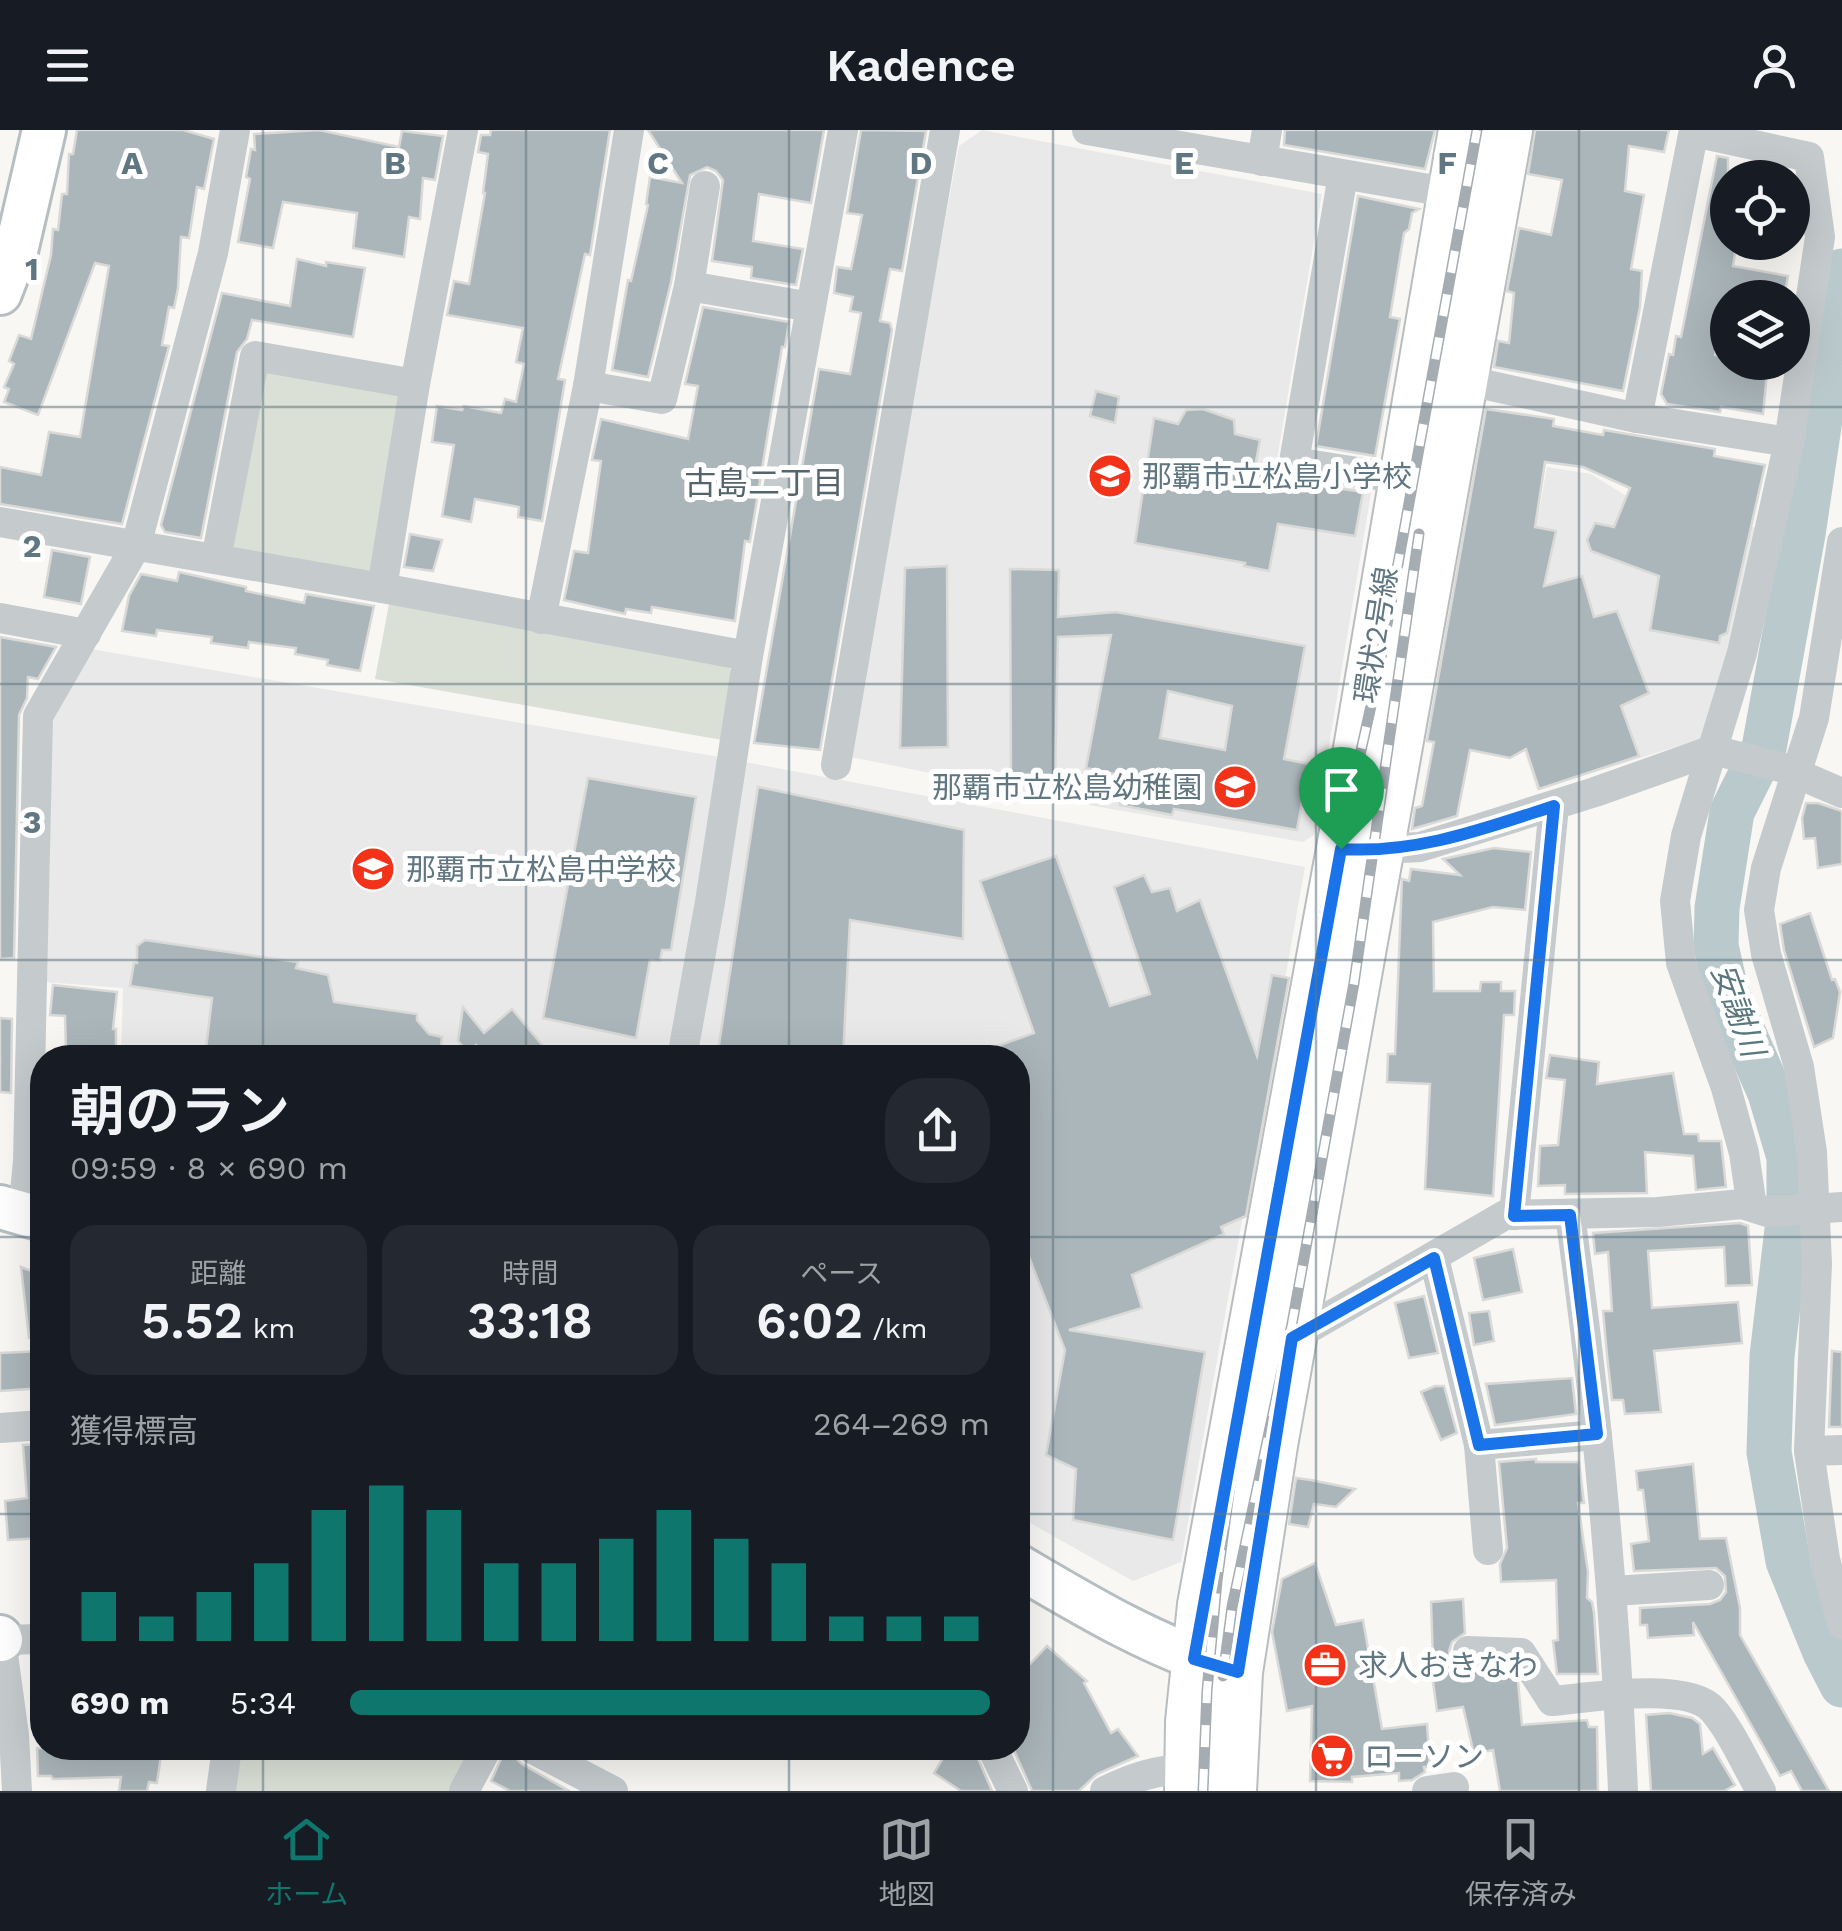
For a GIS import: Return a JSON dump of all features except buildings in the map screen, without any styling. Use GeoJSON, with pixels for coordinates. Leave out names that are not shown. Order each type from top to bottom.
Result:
{"type":"FeatureCollection","features":[{"type":"Feature","properties":{"kind":"main road","name":"環状2号線"},"geometry":{"type":"LineString","coordinates":[[1189,1780],[1292,1338],[1360,850],[1402,478],[1463,130]]}},
{"type":"Feature","properties":{"kind":"main road","name":"環状2号線"},"geometry":{"type":"LineString","coordinates":[[1232,1791],[1216,1665],[1360,850],[1464,380],[1508,130]]}},
{"type":"Feature","properties":{"kind":"street"},"geometry":{"type":"LineString","coordinates":[[0,294],[16,250],[44,130]]}},
{"type":"Feature","properties":{"kind":"street"},"geometry":{"type":"LineString","coordinates":[[31,1045],[38,716],[136,546],[213,253],[235,130]]}},
{"type":"Feature","properties":{"kind":"street"},"geometry":{"type":"LineString","coordinates":[[382,588],[415,384],[463,130]]}},
{"type":"Feature","properties":{"kind":"street"},"geometry":{"type":"LineString","coordinates":[[541,619],[588,386],[629,130]]}},
{"type":"Feature","properties":{"kind":"street"},"geometry":{"type":"LineString","coordinates":[[684,1045],[748,656],[843,130]]}},
{"type":"Feature","properties":{"kind":"street"},"geometry":{"type":"LineString","coordinates":[[836,765],[945,130]]}},
{"type":"Feature","properties":{"kind":"street"},"geometry":{"type":"LineString","coordinates":[[1086,130],[1452,192]]}},
{"type":"Feature","properties":{"kind":"street"},"geometry":{"type":"LineString","coordinates":[[1262,161],[1267,130]]}},
{"type":"Feature","properties":{"kind":"street"},"geometry":{"type":"LineString","coordinates":[[1636,418],[1694,131],[1809,157],[1820,237],[1789,442],[1724,753],[1679,868],[1676,934],[1689,992],[1730,1104],[1760,1209]]}},
{"type":"Feature","properties":{"kind":"street"},"geometry":{"type":"LineString","coordinates":[[1343,175],[1294,462],[1402,478]]}},
{"type":"Feature","properties":{"kind":"street"},"geometry":{"type":"LineString","coordinates":[[588,386],[662,399],[689,286],[705,186]]}},
{"type":"Feature","properties":{"kind":"street"},"geometry":{"type":"LineString","coordinates":[[689,286],[811,307]]}},
{"type":"Feature","properties":{"kind":"street"},"geometry":{"type":"LineString","coordinates":[[216,560],[255,356],[415,384]]}},
{"type":"Feature","properties":{"kind":"street"},"geometry":{"type":"LineString","coordinates":[[1464,380],[1636,418],[1789,442]]}},
{"type":"Feature","properties":{"kind":"street"},"geometry":{"type":"LineString","coordinates":[[0,522],[748,656]]}},
{"type":"Feature","properties":{"kind":"street"},"geometry":{"type":"LineString","coordinates":[[1842,542],[1814,718],[1790,770],[1759,910],[1766,954],[1798,1067],[1819,1209],[1809,1451],[1825,1559],[1842,1624]]}},
{"type":"Feature","properties":{"kind":"street"},"geometry":{"type":"LineString","coordinates":[[0,618],[86,634]]}},
{"type":"Feature","properties":{"kind":"street"},"geometry":{"type":"LineString","coordinates":[[1360,850],[1420,847],[1724,753],[1790,770],[1842,793]]}},
{"type":"Feature","properties":{"kind":"street"},"geometry":{"type":"LineString","coordinates":[[1514,1216],[1554,806]]}},
{"type":"Feature","properties":{"kind":"street"},"geometry":{"type":"LineString","coordinates":[[22,1213],[28,1162],[30,1073]]}},
{"type":"Feature","properties":{"kind":"street"},"geometry":{"type":"LineString","coordinates":[[1292,1338],[1504,1215],[1658,1212],[1742,1204],[1760,1209],[1819,1209]]}},
{"type":"Feature","properties":{"kind":"street"},"geometry":{"type":"LineString","coordinates":[[1570,1215],[1613,1591],[1623,1791]]}},
{"type":"Feature","properties":{"kind":"street"},"geometry":{"type":"LineString","coordinates":[[1434,1258],[1479,1445],[1488,1550]]}},
{"type":"Feature","properties":{"kind":"street"},"geometry":{"type":"LineString","coordinates":[[0,1428],[30,1426]]}},
{"type":"Feature","properties":{"kind":"street"},"geometry":{"type":"LineString","coordinates":[[1479,1445],[1597,1434]]}},
{"type":"Feature","properties":{"kind":"street"},"geometry":{"type":"LineString","coordinates":[[1809,1451],[1842,1450]]}},
{"type":"Feature","properties":{"kind":"street"},"geometry":{"type":"LineString","coordinates":[[1030,1573],[1130,1630],[1216,1665]]}},
{"type":"Feature","properties":{"kind":"street"},"geometry":{"type":"LineString","coordinates":[[1613,1591],[1709,1585]]}},
{"type":"Feature","properties":{"kind":"street"},"geometry":{"type":"LineString","coordinates":[[17,1791],[14,1735],[0,1639],[30,1639]]}},
{"type":"Feature","properties":{"kind":"street"},"geometry":{"type":"LineString","coordinates":[[1468,1651],[1521,1654],[1552,1702],[1691,1695],[1712,1708],[1761,1791]]}},
{"type":"Feature","properties":{"kind":"street"},"geometry":{"type":"LineString","coordinates":[[221,1791],[226,1760]]}},
{"type":"Feature","properties":{"kind":"street"},"geometry":{"type":"LineString","coordinates":[[464,1791],[481,1760]]}},
{"type":"Feature","properties":{"kind":"street"},"geometry":{"type":"LineString","coordinates":[[554,1760],[613,1791]]}},
{"type":"Feature","properties":{"kind":"street"},"geometry":{"type":"LineString","coordinates":[[998,1760],[1013,1791]]}},
{"type":"Feature","properties":{"kind":"street"},"geometry":{"type":"LineString","coordinates":[[1106,1791],[1135,1776],[1162,1770],[1189,1780]]}},
{"type":"Feature","properties":{"kind":"shaded area","name":"那覇市立松島小学校"},"geometry":{"type":"Polygon","coordinates":[[[982,130],[1322,194],[1276,465],[1372,487],[1314,835],[1303,842],[1088,805],[846,756],[959,146],[982,130]]]}},
{"type":"Feature","properties":{"kind":"shaded area"},"geometry":{"type":"Polygon","coordinates":[[[258,365],[405,390],[381,562],[363,578],[224,553],[258,365]]]}},
{"type":"Feature","properties":{"kind":"shaded area"},"geometry":{"type":"Polygon","coordinates":[[[1547,467],[1591,474],[1626,496],[1669,513],[1758,528],[1737,631],[1701,739],[1537,790],[1489,643],[1536,528],[1547,467]]]}},
{"type":"Feature","properties":{"kind":"shaded area"},"geometry":{"type":"Polygon","coordinates":[[[389,604],[727,664],[738,680],[728,741],[375,679],[389,604]]]}},
{"type":"Feature","properties":{"kind":"shaded area","name":"那覇市立松島中学校"},"geometry":{"type":"Polygon","coordinates":[[[91,649],[719,757],[672,1045],[121,1045],[123,988],[44,982],[50,723],[91,649]]]}},
{"type":"Feature","properties":{"kind":"shaded area"},"geometry":{"type":"Polygon","coordinates":[[[745,762],[1305,867],[1181,1562],[1133,1581],[1030,1523],[1030,1045],[700,1045],[745,762]]]}},
{"type":"Feature","properties":{"kind":"shaded area"},"geometry":{"type":"Polygon","coordinates":[[[238,1760],[470,1760],[454,1791],[228,1791],[238,1760]]]}},
{"type":"Feature","properties":{"kind":"waterway","name":"安謝川"},"geometry":{"type":"LineString","coordinates":[[1842,271],[1803,534],[1764,748],[1732,812],[1717,908],[1716,946],[1727,995],[1770,1093],[1789,1157],[1789,1213],[1772,1356],[1769,1452],[1788,1561],[1842,1685]]}},
{"type":"Feature","properties":{"kind":"railway"},"geometry":{"type":"LineString","coordinates":[[1203,1791],[1217,1581],[1247,1360],[1326,907],[1377,679],[1477,130]]}},
{"type":"Feature","properties":{"kind":"railway"},"geometry":{"type":"LineString","coordinates":[[1223,1676],[1232,1607],[1292,1324],[1354,983],[1419,534]]}},
{"type":"Feature","properties":{"kind":"place","name":"那覇市立松島小学校"},"geometry":{"type":"Point","coordinates":[1110,476]}},
{"type":"Feature","properties":{"kind":"place","name":"那覇市立松島幼稚園"},"geometry":{"type":"Point","coordinates":[1235,787]}},
{"type":"Feature","properties":{"kind":"place","name":"那覇市立松島中学校"},"geometry":{"type":"Point","coordinates":[373,869]}},
{"type":"Feature","properties":{"kind":"place","name":"求人おきなわ"},"geometry":{"type":"Point","coordinates":[1325,1665]}},
{"type":"Feature","properties":{"kind":"place","name":"ローソン"},"geometry":{"type":"Point","coordinates":[1332,1756]}},
{"type":"Feature","properties":{"kind":"district","name":"古島二丁目"},"geometry":{"type":"Point","coordinates":[764,483]}},
{"type":"Feature","properties":{"kind":"route"},"geometry":{"type":"LineString","coordinates":[[1554,806],[1514,1216],[1570,1215],[1597,1434],[1479,1445],[1434,1258],[1292,1338],[1238,1672],[1194,1659],[1341,849],[1379,852],[1420,847],[1554,806]]}}]}
